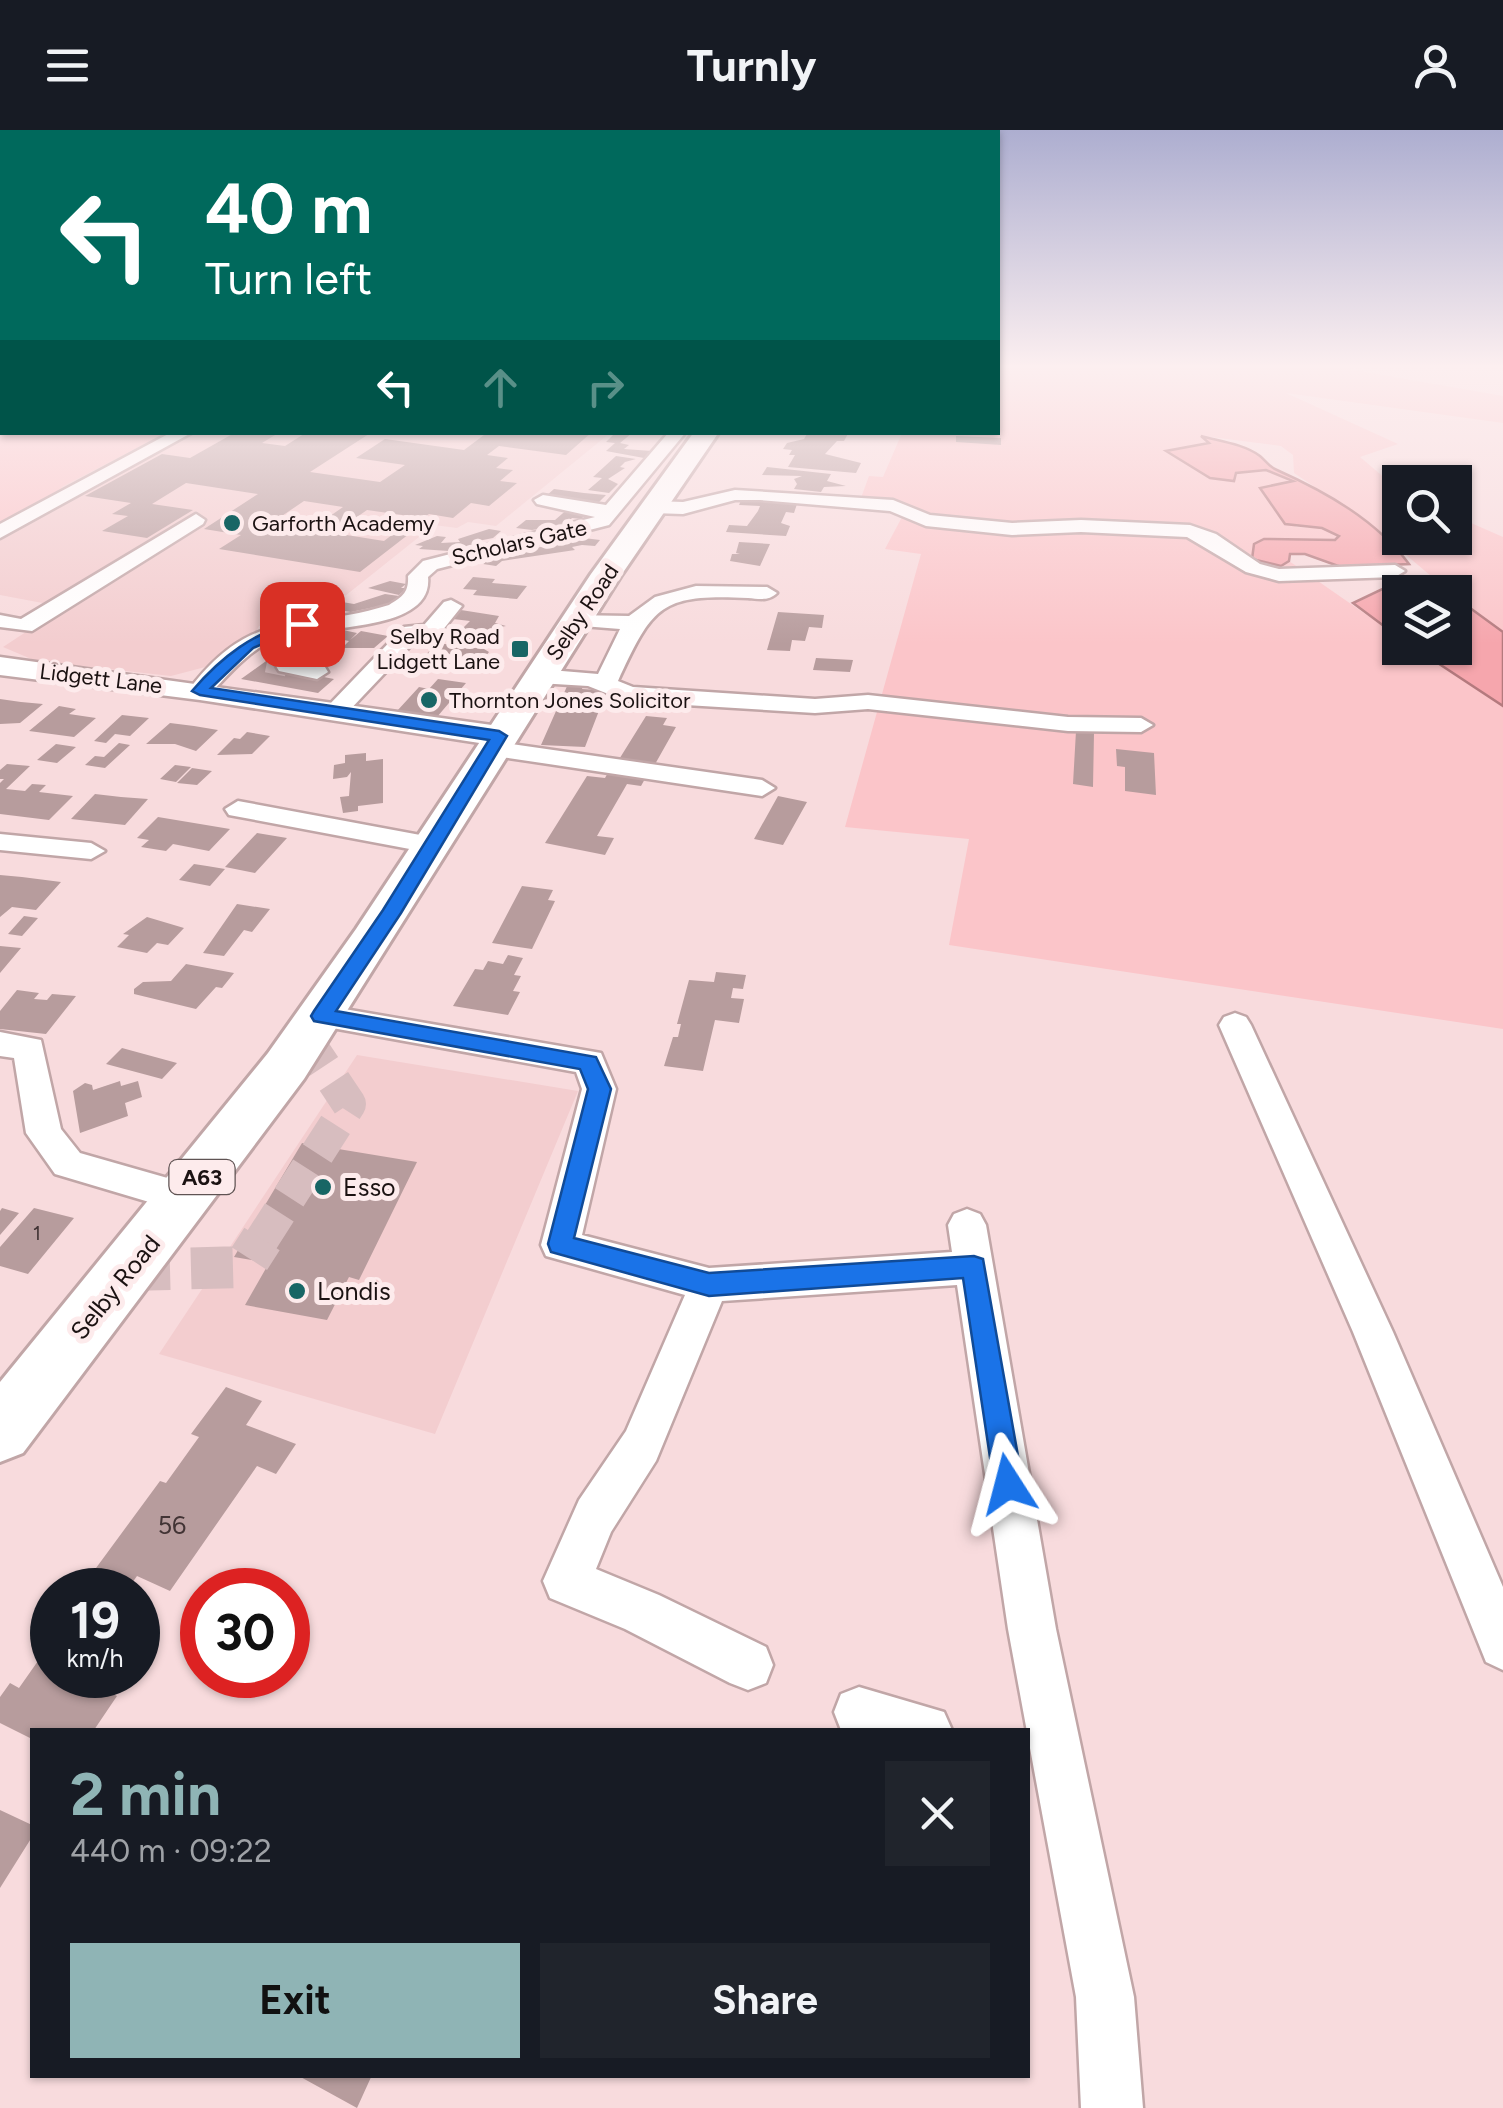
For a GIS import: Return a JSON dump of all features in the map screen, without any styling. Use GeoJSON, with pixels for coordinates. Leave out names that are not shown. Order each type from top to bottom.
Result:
{"type":"FeatureCollection","features":[{"type":"Feature","properties":{"kind":"highway","name":"Selby Road"},"geometry":{"type":"LineString","coordinates":[[0,1430],[186,1198],[322,1016],[538,676],[688,459]]}},
{"type":"Feature","properties":{"kind":"main road","name":"Lidgett Lane"},"geometry":{"type":"LineString","coordinates":[[0,666],[336,711],[495,742]]}},
{"type":"Feature","properties":{"kind":"street"},"geometry":{"type":"LineString","coordinates":[[0,532],[134,459]]}},
{"type":"Feature","properties":{"kind":"street","name":"Scholars Gate"},"geometry":{"type":"LineString","coordinates":[[200,691],[259,638],[286,628],[396,610],[417,596],[422,570],[440,560],[602,522],[656,459]]}},
{"type":"Feature","properties":{"kind":"street"},"geometry":{"type":"LineString","coordinates":[[654,507],[683,508],[735,495],[760,494],[893,506],[926,520],[1012,529],[1081,526],[1190,531],[1204,535],[1254,568],[1279,575],[1394,571]]}},
{"type":"Feature","properties":{"kind":"street"},"geometry":{"type":"LineString","coordinates":[[544,500],[613,512]]}},
{"type":"Feature","properties":{"kind":"street"},"geometry":{"type":"LineString","coordinates":[[0,621],[24,626],[196,520]]}},
{"type":"Feature","properties":{"kind":"street"},"geometry":{"type":"LineString","coordinates":[[604,684],[634,622],[646,609],[697,590],[767,593]]}},
{"type":"Feature","properties":{"kind":"street"},"geometry":{"type":"LineString","coordinates":[[336,711],[412,632],[430,631],[451,606]]}},
{"type":"Feature","properties":{"kind":"street"},"geometry":{"type":"LineString","coordinates":[[578,620],[634,622]]}},
{"type":"Feature","properties":{"kind":"street"},"geometry":{"type":"LineString","coordinates":[[236,656],[317,672]]}},
{"type":"Feature","properties":{"kind":"street"},"geometry":{"type":"LineString","coordinates":[[538,676],[604,684],[629,694],[815,706],[868,702],[1068,724],[1142,725]]}},
{"type":"Feature","properties":{"kind":"street"},"geometry":{"type":"LineString","coordinates":[[495,742],[762,788]]}},
{"type":"Feature","properties":{"kind":"street"},"geometry":{"type":"LineString","coordinates":[[238,809],[431,845]]}},
{"type":"Feature","properties":{"kind":"street"},"geometry":{"type":"LineString","coordinates":[[0,842],[92,852]]}},
{"type":"Feature","properties":{"kind":"street"},"geometry":{"type":"LineString","coordinates":[[322,1016],[589,1062],[600,1089],[560,1244],[709,1284],[971,1246],[1032,1629],[1043,1761],[1105,1997],[1112,2108]]}},
{"type":"Feature","properties":{"kind":"street"},"geometry":{"type":"LineString","coordinates":[[1235,1025],[1374,1332],[1503,1645]]}},
{"type":"Feature","properties":{"kind":"street"},"geometry":{"type":"LineString","coordinates":[[0,1044],[29,1048],[44,1133],[68,1164],[186,1198]]}},
{"type":"Feature","properties":{"kind":"street"},"geometry":{"type":"LineString","coordinates":[[709,1284],[640,1446],[595,1516],[568,1581],[642,1612],[748,1665]]}},
{"type":"Feature","properties":{"kind":"street"},"geometry":{"type":"LineString","coordinates":[[860,1712],[919,1728]]}},
{"type":"Feature","properties":{"kind":"shaded area","name":"Garforth Academy"},"geometry":{"type":"Polygon","coordinates":[[[0,459],[578,459],[496,526],[468,522],[457,528],[434,525],[335,604],[259,626],[254,635],[230,646],[209,666],[171,676],[36,661],[3,647],[64,607],[0,595],[0,459]]]}},
{"type":"Feature","properties":{"kind":"shaded area"},"geometry":{"type":"Polygon","coordinates":[[[0,459],[115,459],[61,487],[67,493],[0,525],[0,459]]]}},
{"type":"Feature","properties":{"kind":"shaded area"},"geometry":{"type":"Polygon","coordinates":[[[891,459],[1193,459],[1236,473],[1266,470],[1293,481],[1270,485],[1296,527],[1322,528],[1339,536],[1335,540],[1264,539],[1281,566],[1289,561],[1382,626],[1382,665],[1441,665],[1503,706],[1503,1029],[949,945],[969,839],[845,827],[921,554],[885,549],[902,517],[900,513],[858,506],[869,476],[883,477],[891,459]]]}},
{"type":"Feature","properties":{"kind":"shaded area"},"geometry":{"type":"Polygon","coordinates":[[[1180,459],[1264,459],[1366,521],[1382,535],[1382,555],[1402,555],[1409,564],[1341,567],[1305,554],[1290,554],[1289,561],[1281,566],[1252,559],[1254,544],[1264,539],[1335,540],[1339,536],[1322,528],[1285,524],[1260,488],[1293,481],[1266,470],[1236,473],[1234,481],[1210,478],[1180,459]]]}},
{"type":"Feature","properties":{"kind":"shaded area"},"geometry":{"type":"Polygon","coordinates":[[[1293,459],[1363,459],[1382,476],[1382,535],[1294,473],[1293,459]]]}},
{"type":"Feature","properties":{"kind":"shaded area"},"geometry":{"type":"Polygon","coordinates":[[[1472,523],[1503,537],[1503,632],[1472,609],[1472,575],[1430,575],[1406,555],[1472,555],[1472,523]]]}},
{"type":"Feature","properties":{"kind":"shaded area"},"geometry":{"type":"Polygon","coordinates":[[[1382,589],[1382,625],[1353,603],[1382,589]]]}},
{"type":"Feature","properties":{"kind":"shaded area"},"geometry":{"type":"Polygon","coordinates":[[[1472,609],[1503,632],[1503,706],[1441,665],[1472,665],[1472,609]]]}},
{"type":"Feature","properties":{"kind":"shaded area"},"geometry":{"type":"Polygon","coordinates":[[[357,1055],[578,1091],[435,1434],[159,1354],[357,1055]]]}},
{"type":"Feature","properties":{"kind":"building"},"geometry":{"type":"Polygon","coordinates":[[[152,459],[330,459],[310,472],[380,482],[405,465],[365,459],[506,459],[496,468],[513,470],[500,481],[517,483],[489,506],[471,503],[453,518],[367,510],[334,533],[384,541],[405,525],[418,527],[360,572],[219,549],[241,535],[204,529],[258,494],[186,483],[152,504],[193,510],[147,538],[102,531],[128,516],[112,514],[131,503],[85,496],[152,459]],[[304,501],[270,524],[310,530],[343,507],[304,501]]]}},
{"type":"Feature","properties":{"kind":"building"},"geometry":{"type":"Polygon","coordinates":[[[612,459],[635,459],[625,462],[620,467],[625,468],[608,479],[618,484],[609,493],[588,490],[602,478],[593,477],[612,459]]]}},
{"type":"Feature","properties":{"kind":"building"},"geometry":{"type":"Polygon","coordinates":[[[792,459],[861,463],[856,473],[788,467],[792,459]]]}},
{"type":"Feature","properties":{"kind":"building"},"geometry":{"type":"Polygon","coordinates":[[[767,467],[831,474],[827,481],[846,486],[824,487],[821,492],[794,489],[794,479],[802,476],[762,475],[767,467]]]}},
{"type":"Feature","properties":{"kind":"building"},"geometry":{"type":"Polygon","coordinates":[[[554,489],[606,495],[596,505],[546,496],[554,489]]]}},
{"type":"Feature","properties":{"kind":"building"},"geometry":{"type":"Polygon","coordinates":[[[742,498],[798,501],[794,513],[786,512],[781,523],[790,526],[786,536],[726,532],[729,525],[747,526],[758,511],[760,506],[739,505],[742,498]]]}},
{"type":"Feature","properties":{"kind":"building"},"geometry":{"type":"Polygon","coordinates":[[[570,507],[591,510],[566,524],[532,530],[516,528],[526,520],[555,520],[570,507]]]}},
{"type":"Feature","properties":{"kind":"building"},"geometry":{"type":"Polygon","coordinates":[[[489,529],[501,531],[493,538],[478,541],[481,545],[449,551],[419,549],[423,546],[415,545],[437,536],[446,537],[441,543],[460,542],[458,539],[489,529]]]}},
{"type":"Feature","properties":{"kind":"building"},"geometry":{"type":"Polygon","coordinates":[[[584,538],[600,540],[595,546],[582,545],[572,547],[575,550],[502,561],[496,566],[483,564],[492,557],[584,538]]]}},
{"type":"Feature","properties":{"kind":"building"},"geometry":{"type":"Polygon","coordinates":[[[739,542],[770,544],[760,566],[730,561],[732,554],[740,554],[736,553],[739,542]]]}},
{"type":"Feature","properties":{"kind":"building"},"geometry":{"type":"Polygon","coordinates":[[[473,577],[527,586],[517,599],[473,595],[477,590],[463,589],[473,577]]]}},
{"type":"Feature","properties":{"kind":"building"},"geometry":{"type":"Polygon","coordinates":[[[390,581],[406,584],[401,588],[407,588],[399,595],[368,588],[390,581]]]}},
{"type":"Feature","properties":{"kind":"building"},"geometry":{"type":"Polygon","coordinates":[[[385,594],[399,596],[389,604],[351,612],[333,609],[342,602],[354,604],[385,594]]]}},
{"type":"Feature","properties":{"kind":"building"},"geometry":{"type":"Polygon","coordinates":[[[461,610],[499,616],[495,623],[506,626],[490,629],[481,641],[453,638],[470,621],[453,619],[461,610]]]}},
{"type":"Feature","properties":{"kind":"building"},"geometry":{"type":"Polygon","coordinates":[[[778,612],[824,615],[822,628],[809,627],[805,641],[792,640],[790,651],[767,650],[778,612]]]}},
{"type":"Feature","properties":{"kind":"building"},"geometry":{"type":"Polygon","coordinates":[[[338,629],[357,633],[350,640],[361,631],[388,636],[374,648],[342,648],[349,641],[334,638],[308,644],[301,650],[306,651],[282,669],[334,679],[318,693],[241,679],[298,638],[338,629]]]}},
{"type":"Feature","properties":{"kind":"building"},"geometry":{"type":"Polygon","coordinates":[[[437,643],[489,652],[481,662],[473,661],[468,667],[416,665],[437,643]]]}},
{"type":"Feature","properties":{"kind":"building"},"geometry":{"type":"Polygon","coordinates":[[[816,658],[853,660],[850,672],[813,670],[816,658]]]}},
{"type":"Feature","properties":{"kind":"building","name":"Thornton Jones Solicitor"},"geometry":{"type":"Polygon","coordinates":[[[438,679],[466,683],[437,717],[397,711],[419,687],[429,689],[438,679]]]}},
{"type":"Feature","properties":{"kind":"building"},"geometry":{"type":"Polygon","coordinates":[[[584,683],[582,689],[599,690],[594,702],[602,703],[585,747],[541,745],[568,684],[584,683]]]}},
{"type":"Feature","properties":{"kind":"building"},"geometry":{"type":"Polygon","coordinates":[[[0,699],[43,704],[20,723],[0,724],[0,699]]]}},
{"type":"Feature","properties":{"kind":"building"},"geometry":{"type":"Polygon","coordinates":[[[59,706],[76,709],[69,714],[96,718],[74,737],[29,731],[59,706]]]}},
{"type":"Feature","properties":{"kind":"building"},"geometry":{"type":"Polygon","coordinates":[[[122,715],[149,718],[130,736],[115,734],[106,743],[94,741],[122,715]]]}},
{"type":"Feature","properties":{"kind":"building"},"geometry":{"type":"Polygon","coordinates":[[[646,716],[667,718],[663,725],[676,727],[654,766],[618,761],[646,716]]]}},
{"type":"Feature","properties":{"kind":"building"},"geometry":{"type":"Polygon","coordinates":[[[170,723],[218,730],[196,751],[175,744],[146,744],[170,723]]]}},
{"type":"Feature","properties":{"kind":"building"},"geometry":{"type":"Polygon","coordinates":[[[1076,731],[1094,733],[1093,787],[1073,784],[1076,731]]]}},
{"type":"Feature","properties":{"kind":"building"},"geometry":{"type":"Polygon","coordinates":[[[247,732],[270,736],[252,754],[217,755],[234,738],[240,739],[247,732]]]}},
{"type":"Feature","properties":{"kind":"building"},"geometry":{"type":"Polygon","coordinates":[[[119,743],[130,745],[105,768],[85,765],[95,756],[104,757],[119,743]]]}},
{"type":"Feature","properties":{"kind":"building"},"geometry":{"type":"Polygon","coordinates":[[[56,744],[76,747],[57,763],[37,760],[56,744]]]}},
{"type":"Feature","properties":{"kind":"building"},"geometry":{"type":"Polygon","coordinates":[[[1116,749],[1154,753],[1156,795],[1125,791],[1125,767],[1117,766],[1116,749]]]}},
{"type":"Feature","properties":{"kind":"building"},"geometry":{"type":"Polygon","coordinates":[[[366,753],[366,761],[383,759],[383,803],[358,806],[358,811],[343,813],[340,797],[349,796],[351,772],[347,777],[333,779],[334,765],[345,763],[345,755],[366,753]]]}},
{"type":"Feature","properties":{"kind":"building"},"geometry":{"type":"Polygon","coordinates":[[[7,764],[30,766],[6,789],[25,791],[32,784],[46,785],[39,792],[73,796],[49,820],[0,814],[0,783],[4,779],[0,779],[0,770],[7,764]]]}},
{"type":"Feature","properties":{"kind":"building"},"geometry":{"type":"Polygon","coordinates":[[[175,765],[191,767],[176,782],[160,779],[175,765]]]}},
{"type":"Feature","properties":{"kind":"building"},"geometry":{"type":"Polygon","coordinates":[[[192,768],[212,771],[197,785],[177,783],[192,768]]]}},
{"type":"Feature","properties":{"kind":"building"},"geometry":{"type":"Polygon","coordinates":[[[610,769],[646,777],[641,786],[627,784],[597,836],[614,838],[605,855],[545,843],[587,776],[605,778],[610,769]]]}},
{"type":"Feature","properties":{"kind":"building"},"geometry":{"type":"Polygon","coordinates":[[[95,794],[148,799],[125,825],[71,819],[95,794]]]}},
{"type":"Feature","properties":{"kind":"building"},"geometry":{"type":"Polygon","coordinates":[[[778,796],[807,802],[783,845],[754,839],[778,796]]]}},
{"type":"Feature","properties":{"kind":"building"},"geometry":{"type":"Polygon","coordinates":[[[158,817],[230,829],[209,851],[173,844],[166,851],[141,847],[149,840],[137,838],[158,817]]]}},
{"type":"Feature","properties":{"kind":"building"},"geometry":{"type":"Polygon","coordinates":[[[257,833],[287,838],[255,873],[225,867],[257,833]]]}},
{"type":"Feature","properties":{"kind":"building"},"geometry":{"type":"Polygon","coordinates":[[[194,864],[225,869],[210,886],[179,880],[194,864]]]}},
{"type":"Feature","properties":{"kind":"building"},"geometry":{"type":"Polygon","coordinates":[[[0,875],[61,882],[36,910],[12,907],[0,917],[0,875]]]}},
{"type":"Feature","properties":{"kind":"building"},"geometry":{"type":"Polygon","coordinates":[[[522,886],[553,890],[548,900],[555,901],[532,949],[492,943],[522,886]]]}},
{"type":"Feature","properties":{"kind":"building"},"geometry":{"type":"Polygon","coordinates":[[[237,904],[270,909],[252,932],[244,930],[224,956],[203,953],[237,904]]]}},
{"type":"Feature","properties":{"kind":"building"},"geometry":{"type":"Polygon","coordinates":[[[24,916],[38,918],[22,936],[8,934],[24,916]]]}},
{"type":"Feature","properties":{"kind":"building"},"geometry":{"type":"Polygon","coordinates":[[[147,917],[184,928],[168,945],[157,943],[147,953],[117,947],[129,935],[123,934],[147,917]]]}},
{"type":"Feature","properties":{"kind":"building"},"geometry":{"type":"Polygon","coordinates":[[[0,946],[21,948],[0,973],[0,946]]]}},
{"type":"Feature","properties":{"kind":"building"},"geometry":{"type":"Polygon","coordinates":[[[508,955],[523,958],[514,975],[521,976],[513,991],[520,992],[508,1015],[453,1006],[475,969],[483,970],[488,961],[503,964],[508,955]]]}},
{"type":"Feature","properties":{"kind":"building"},"geometry":{"type":"Polygon","coordinates":[[[186,964],[234,973],[196,1009],[134,994],[143,982],[171,981],[186,964]]]}},
{"type":"Feature","properties":{"kind":"building"},"geometry":{"type":"Polygon","coordinates":[[[716,972],[746,975],[743,989],[733,988],[731,998],[744,999],[739,1023],[715,1020],[703,1071],[664,1066],[673,1037],[678,1037],[681,1024],[677,1024],[689,980],[714,982],[716,972]]]}},
{"type":"Feature","properties":{"kind":"building"},"geometry":{"type":"Polygon","coordinates":[[[17,990],[39,993],[34,999],[47,1000],[52,994],[76,996],[46,1034],[0,1029],[0,1011],[17,990]]]}},
{"type":"Feature","properties":{"kind":"building"},"geometry":{"type":"Polygon","coordinates":[[[122,1048],[177,1063],[162,1079],[106,1064],[122,1048]]]}},
{"type":"Feature","properties":{"kind":"building"},"geometry":{"type":"Polygon","coordinates":[[[120,1081],[121,1086],[138,1081],[142,1097],[125,1103],[128,1116],[80,1133],[73,1091],[85,1083],[92,1085],[93,1090],[120,1081]]]}},
{"type":"Feature","properties":{"kind":"building"},"geometry":{"type":"Polygon","coordinates":[[[302,1143],[417,1162],[359,1280],[349,1277],[327,1320],[245,1305],[269,1263],[234,1257],[302,1143]]]}},
{"type":"Feature","properties":{"kind":"building"},"geometry":{"type":"Polygon","coordinates":[[[2,1208],[19,1213],[0,1235],[0,1211],[2,1208]]]}},
{"type":"Feature","properties":{"kind":"building"},"geometry":{"type":"Polygon","coordinates":[[[34,1208],[74,1218],[28,1274],[0,1266],[0,1247],[34,1208]]]}},
{"type":"Feature","properties":{"kind":"building"},"geometry":{"type":"Polygon","coordinates":[[[226,1387],[262,1401],[246,1425],[296,1444],[276,1474],[257,1466],[186,1568],[180,1568],[180,1577],[170,1591],[160,1586],[160,1568],[96,1568],[160,1481],[166,1483],[199,1437],[191,1434],[226,1387]]]}},
{"type":"Feature","properties":{"kind":"building"},"geometry":{"type":"Polygon","coordinates":[[[30,1672],[30,1698],[116,1698],[95,1728],[30,1728],[30,1738],[0,1723],[0,1697],[10,1683],[19,1688],[30,1672]]]}},
{"type":"Feature","properties":{"kind":"building"},"geometry":{"type":"Polygon","coordinates":[[[0,1810],[30,1824],[30,1840],[0,1888],[0,1810]]]}},
{"type":"Feature","properties":{"kind":"building"},"geometry":{"type":"Polygon","coordinates":[[[302,2078],[371,2078],[357,2108],[302,2078]]]}},
{"type":"Feature","properties":{"kind":"tunnel"},"geometry":{"type":"LineString","coordinates":[[267,662],[287,666]]}},
{"type":"Feature","properties":{"kind":"tunnel"},"geometry":{"type":"LineString","coordinates":[[261,1241],[349,1104],[305,1038]]}},
{"type":"Feature","properties":{"kind":"tunnel"},"geometry":{"type":"LineString","coordinates":[[128,1270],[244,1267],[262,1239]]}},
{"type":"Feature","properties":{"kind":"place","name":"Garforth Academy"},"geometry":{"type":"Point","coordinates":[232,523]}},
{"type":"Feature","properties":{"kind":"place","name":"Selby Road Lidgett Lane"},"geometry":{"type":"Point","coordinates":[520,649]}},
{"type":"Feature","properties":{"kind":"place","name":"Thornton Jones Solicitor"},"geometry":{"type":"Point","coordinates":[429,700]}},
{"type":"Feature","properties":{"kind":"place","name":"Esso"},"geometry":{"type":"Point","coordinates":[323,1187]}},
{"type":"Feature","properties":{"kind":"place","name":"Londis"},"geometry":{"type":"Point","coordinates":[297,1291]}},
{"type":"Feature","properties":{"kind":"route"},"geometry":{"type":"LineString","coordinates":[[302,624],[272,632],[248,645],[200,691],[499,736],[391,913],[322,1016],[589,1062],[600,1089],[560,1244],[709,1284],[974,1267],[1008,1484]]}}]}
